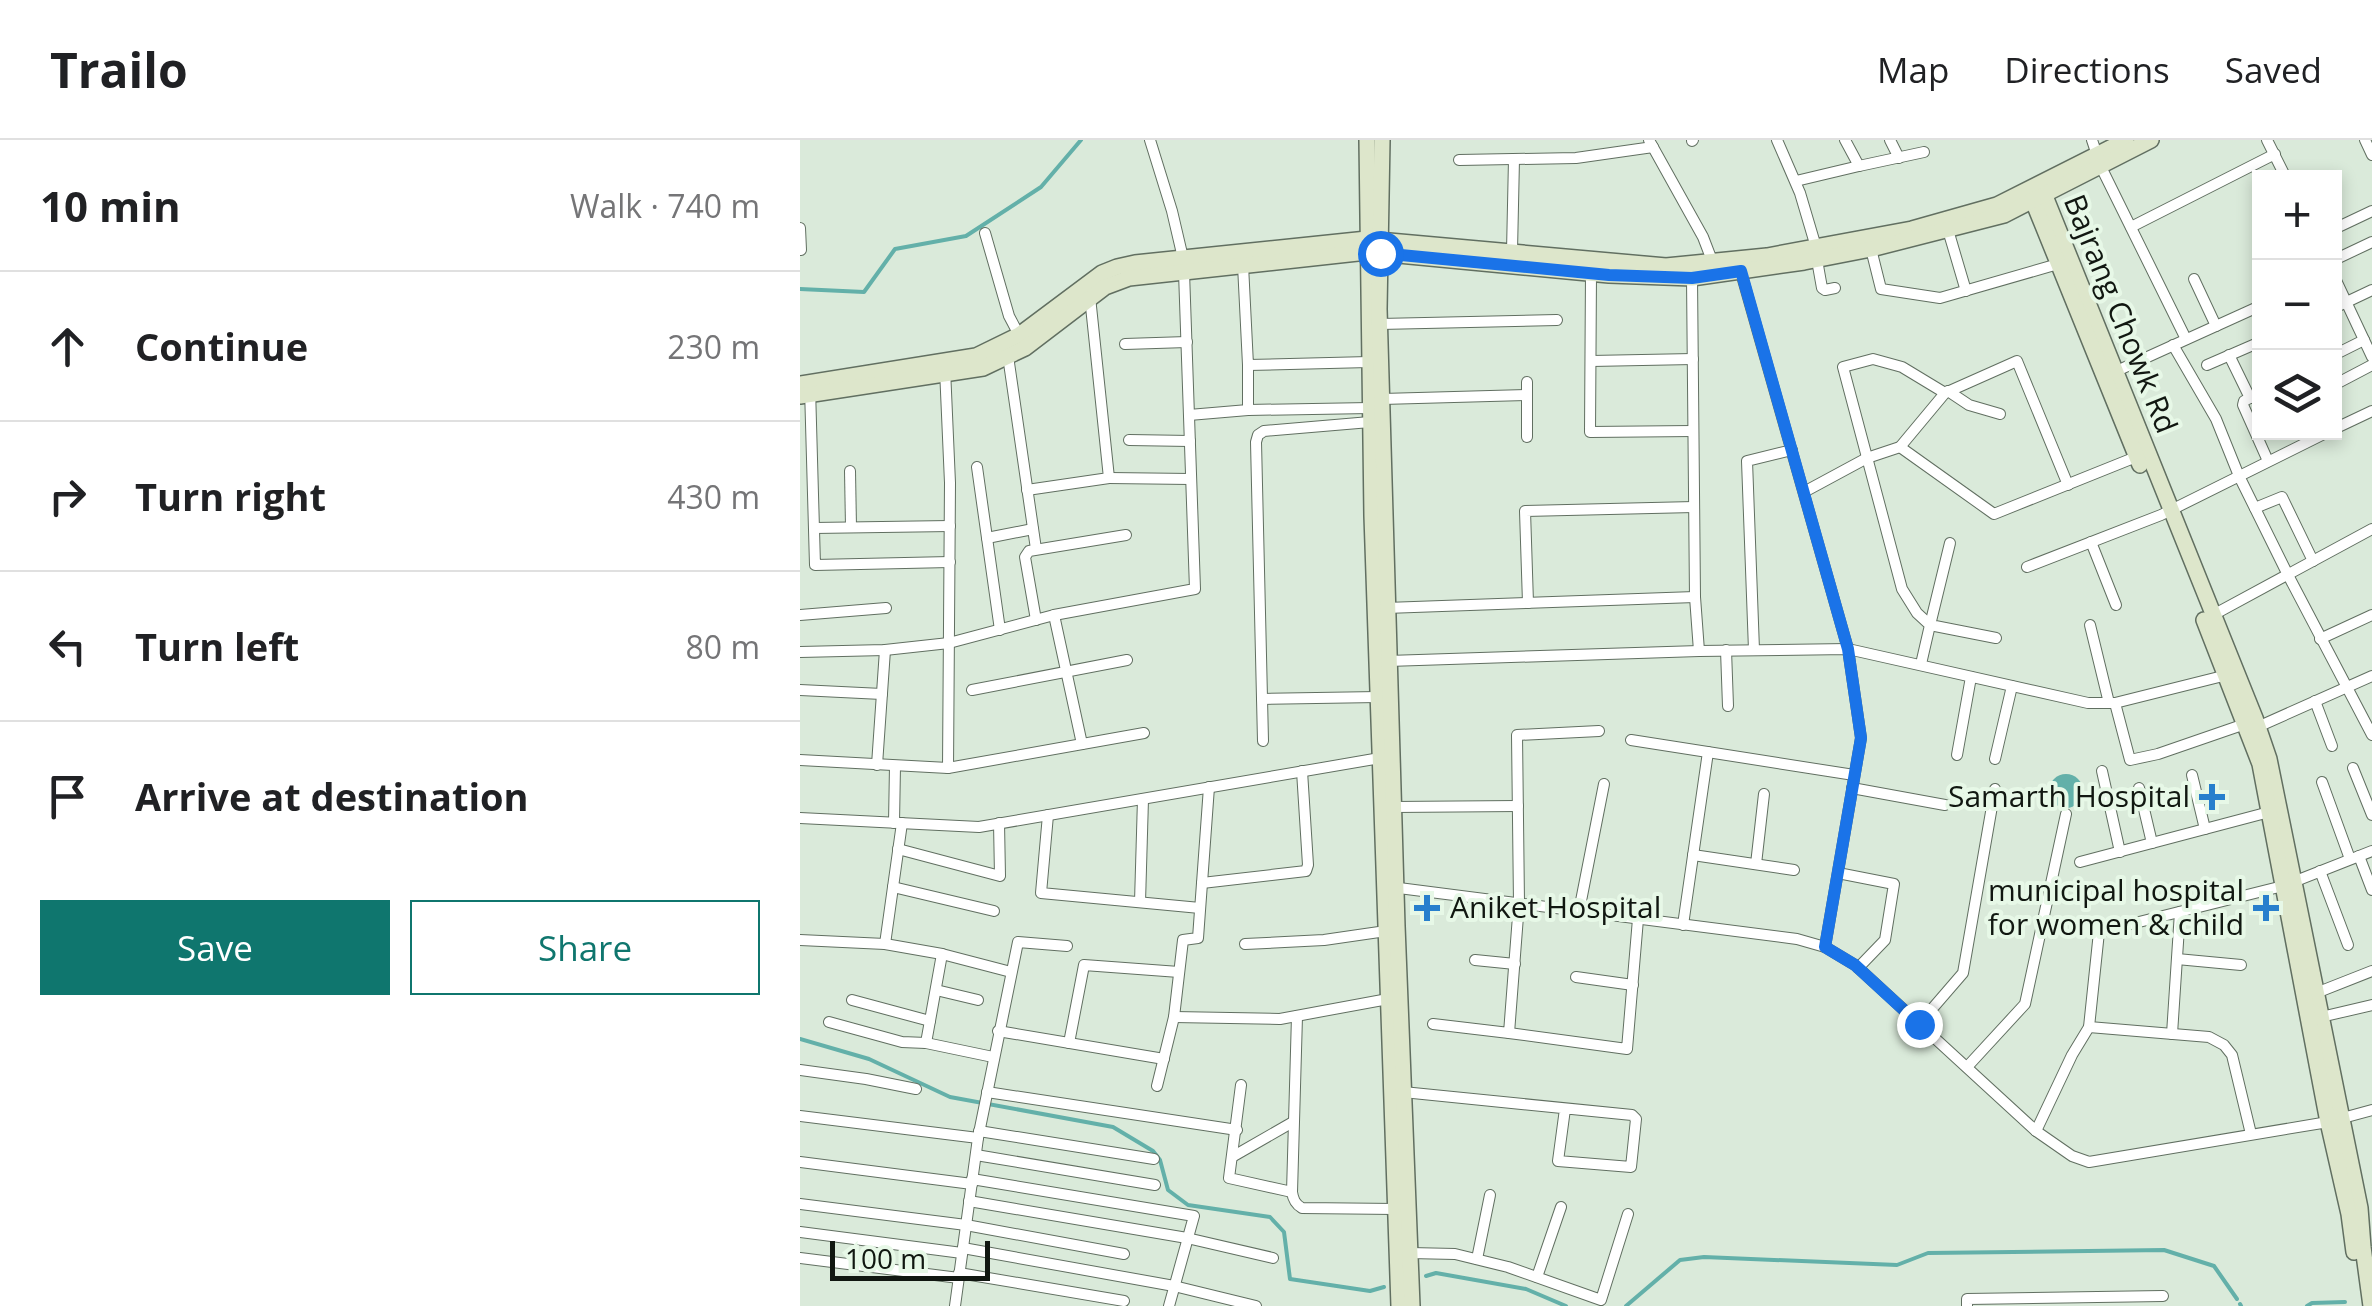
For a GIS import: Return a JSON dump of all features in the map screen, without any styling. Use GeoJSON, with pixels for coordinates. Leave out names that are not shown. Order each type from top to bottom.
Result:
{"type":"FeatureCollection","features":[{"type":"Feature","properties":{"kind":"street"},"geometry":{"type":"LineString","coordinates":[[800,652],[885,650],[949,643],[1054,616],[1195,589],[1183,265],[1172,211],[1150,140]]}},
{"type":"Feature","properties":{"kind":"street"},"geometry":{"type":"LineString","coordinates":[[1367,140],[1380,324],[1374,409],[1381,608]]}},
{"type":"Feature","properties":{"kind":"street"},"geometry":{"type":"LineString","coordinates":[[1382,140],[1369,362],[1394,807],[1386,932],[1400,1306]]}},
{"type":"Feature","properties":{"kind":"street"},"geometry":{"type":"LineString","coordinates":[[1777,140],[1796,182],[1817,253],[1822,288],[1835,288]]}},
{"type":"Feature","properties":{"kind":"street"},"geometry":{"type":"LineString","coordinates":[[1846,140],[1859,166]]}},
{"type":"Feature","properties":{"kind":"street"},"geometry":{"type":"LineString","coordinates":[[1890,140],[1899,158]]}},
{"type":"Feature","properties":{"kind":"street"},"geometry":{"type":"LineString","coordinates":[[950,562],[815,565],[805,389],[945,368],[983,368],[1025,348],[1104,287],[1183,265],[1374,246],[1512,251],[1715,268],[1871,249],[2004,215],[2097,154],[2126,140]]}},
{"type":"Feature","properties":{"kind":"street"},"geometry":{"type":"LineString","coordinates":[[2097,154],[2151,140]]}},
{"type":"Feature","properties":{"kind":"street"},"geometry":{"type":"LineString","coordinates":[[2267,140],[2282,170]]}},
{"type":"Feature","properties":{"kind":"street"},"geometry":{"type":"LineString","coordinates":[[2365,140],[2372,155]]}},
{"type":"Feature","properties":{"kind":"street"},"geometry":{"type":"LineString","coordinates":[[1460,160],[1576,158],[1651,143],[1703,237],[1715,268]]}},
{"type":"Feature","properties":{"kind":"street"},"geometry":{"type":"LineString","coordinates":[[1796,182],[1924,152]]}},
{"type":"Feature","properties":{"kind":"street"},"geometry":{"type":"LineString","coordinates":[[2097,154],[2186,339]]}},
{"type":"Feature","properties":{"kind":"street"},"geometry":{"type":"LineString","coordinates":[[2131,227],[2275,154]]}},
{"type":"Feature","properties":{"kind":"street"},"geometry":{"type":"LineString","coordinates":[[1512,251],[1514,160]]}},
{"type":"Feature","properties":{"kind":"street"},"geometry":{"type":"LineString","coordinates":[[1817,253],[2037,195]]}},
{"type":"Feature","properties":{"kind":"street","name":"Bajrang Chowk Rd"},"geometry":{"type":"LineString","coordinates":[[2037,195],[2058,264],[2109,374]]}},
{"type":"Feature","properties":{"kind":"street","name":"Bajrang Chowk Rd"},"geometry":{"type":"LineString","coordinates":[[2037,195],[2231,674]]}},
{"type":"Feature","properties":{"kind":"street"},"geometry":{"type":"LineString","coordinates":[[2342,226],[2372,212]]}},
{"type":"Feature","properties":{"kind":"street"},"geometry":{"type":"LineString","coordinates":[[800,228],[801,250]]}},
{"type":"Feature","properties":{"kind":"street"},"geometry":{"type":"LineString","coordinates":[[1948,230],[1966,291]]}},
{"type":"Feature","properties":{"kind":"street"},"geometry":{"type":"LineString","coordinates":[[986,233],[1009,316],[1019,336]]}},
{"type":"Feature","properties":{"kind":"street"},"geometry":{"type":"LineString","coordinates":[[2342,256],[2372,242]]}},
{"type":"Feature","properties":{"kind":"street"},"geometry":{"type":"LineString","coordinates":[[1183,265],[1243,265],[1374,246],[1591,273],[1692,278],[1715,268]]}},
{"type":"Feature","properties":{"kind":"street"},"geometry":{"type":"LineString","coordinates":[[1871,249],[1882,288],[1940,298],[2058,264]]}},
{"type":"Feature","properties":{"kind":"street"},"geometry":{"type":"LineString","coordinates":[[1243,265],[1248,410]]}},
{"type":"Feature","properties":{"kind":"street"},"geometry":{"type":"LineString","coordinates":[[1739,265],[1848,649],[1861,738],[1825,947]]}},
{"type":"Feature","properties":{"kind":"street"},"geometry":{"type":"LineString","coordinates":[[945,368],[1019,336],[1102,273],[1117,266],[1162,268]]}},
{"type":"Feature","properties":{"kind":"street"},"geometry":{"type":"LineString","coordinates":[[1591,273],[1590,432],[1694,431]]}},
{"type":"Feature","properties":{"kind":"street"},"geometry":{"type":"LineString","coordinates":[[1692,278],[1699,651]]}},
{"type":"Feature","properties":{"kind":"street"},"geometry":{"type":"LineString","coordinates":[[2194,279],[2216,326]]}},
{"type":"Feature","properties":{"kind":"street"},"geometry":{"type":"LineString","coordinates":[[2342,305],[2372,290]]}},
{"type":"Feature","properties":{"kind":"street"},"geometry":{"type":"LineString","coordinates":[[2342,293],[2370,351]]}},
{"type":"Feature","properties":{"kind":"street"},"geometry":{"type":"LineString","coordinates":[[1090,297],[1109,478]]}},
{"type":"Feature","properties":{"kind":"street"},"geometry":{"type":"LineString","coordinates":[[2109,374],[2252,310]]}},
{"type":"Feature","properties":{"kind":"street"},"geometry":{"type":"LineString","coordinates":[[1380,324],[1556,320]]}},
{"type":"Feature","properties":{"kind":"street"},"geometry":{"type":"LineString","coordinates":[[1125,344],[1187,342]]}},
{"type":"Feature","properties":{"kind":"street"},"geometry":{"type":"LineString","coordinates":[[2173,345],[2216,418],[2239,476],[2372,735]]}},
{"type":"Feature","properties":{"kind":"street"},"geometry":{"type":"LineString","coordinates":[[2207,366],[2252,345]]}},
{"type":"Feature","properties":{"kind":"street"},"geometry":{"type":"LineString","coordinates":[[2342,355],[2370,351]]}},
{"type":"Feature","properties":{"kind":"street"},"geometry":{"type":"LineString","coordinates":[[2342,377],[2370,351]]}},
{"type":"Feature","properties":{"kind":"street"},"geometry":{"type":"LineString","coordinates":[[2230,355],[2252,391]]}},
{"type":"Feature","properties":{"kind":"street"},"geometry":{"type":"LineString","coordinates":[[1008,356],[1036,549]]}},
{"type":"Feature","properties":{"kind":"street"},"geometry":{"type":"LineString","coordinates":[[1996,638],[1930,625],[1902,589],[1842,367],[1873,359],[1902,367],[1970,405],[2000,414]]}},
{"type":"Feature","properties":{"kind":"street"},"geometry":{"type":"LineString","coordinates":[[1591,361],[1693,360]]}},
{"type":"Feature","properties":{"kind":"street"},"geometry":{"type":"LineString","coordinates":[[1804,492],[1867,458],[1900,446],[1946,392],[2017,361],[2068,485]]}},
{"type":"Feature","properties":{"kind":"street"},"geometry":{"type":"LineString","coordinates":[[1248,366],[1369,362]]}},
{"type":"Feature","properties":{"kind":"street"},"geometry":{"type":"LineString","coordinates":[[945,368],[950,526],[948,768]]}},
{"type":"Feature","properties":{"kind":"street"},"geometry":{"type":"LineString","coordinates":[[1263,741],[1258,435],[1264,430],[1374,409],[1527,389],[1527,437]]}},
{"type":"Feature","properties":{"kind":"street"},"geometry":{"type":"LineString","coordinates":[[2252,397],[2243,406],[2252,419]]}},
{"type":"Feature","properties":{"kind":"street"},"geometry":{"type":"LineString","coordinates":[[1189,415],[1248,410],[1374,409]]}},
{"type":"Feature","properties":{"kind":"street"},"geometry":{"type":"LineString","coordinates":[[2342,426],[2372,411]]}},
{"type":"Feature","properties":{"kind":"street"},"geometry":{"type":"LineString","coordinates":[[1129,440],[1190,441]]}},
{"type":"Feature","properties":{"kind":"street"},"geometry":{"type":"LineString","coordinates":[[2261,440],[2268,462]]}},
{"type":"Feature","properties":{"kind":"street"},"geometry":{"type":"LineString","coordinates":[[2027,566],[2166,512],[2313,440]]}},
{"type":"Feature","properties":{"kind":"street"},"geometry":{"type":"LineString","coordinates":[[1900,446],[1994,514],[2142,455]]}},
{"type":"Feature","properties":{"kind":"street"},"geometry":{"type":"LineString","coordinates":[[1754,650],[1747,461],[1792,450]]}},
{"type":"Feature","properties":{"kind":"street"},"geometry":{"type":"LineString","coordinates":[[977,467],[1000,630]]}},
{"type":"Feature","properties":{"kind":"street"},"geometry":{"type":"LineString","coordinates":[[850,471],[851,527]]}},
{"type":"Feature","properties":{"kind":"street"},"geometry":{"type":"LineString","coordinates":[[1027,490],[1109,478],[1192,478]]}},
{"type":"Feature","properties":{"kind":"street"},"geometry":{"type":"LineString","coordinates":[[2255,508],[2282,497],[2313,561]]}},
{"type":"Feature","properties":{"kind":"street"},"geometry":{"type":"LineString","coordinates":[[1528,603],[1525,511],[1694,507]]}},
{"type":"Feature","properties":{"kind":"street","name":"Bajrang Chowk Rd"},"geometry":{"type":"LineString","coordinates":[[2166,512],[2213,615],[2275,811],[2335,1120]]}},
{"type":"Feature","properties":{"kind":"street"},"geometry":{"type":"LineString","coordinates":[[814,528],[950,526]]}},
{"type":"Feature","properties":{"kind":"street"},"geometry":{"type":"LineString","coordinates":[[987,538],[1033,530]]}},
{"type":"Feature","properties":{"kind":"street"},"geometry":{"type":"LineString","coordinates":[[2213,615],[2372,530]]}},
{"type":"Feature","properties":{"kind":"street"},"geometry":{"type":"LineString","coordinates":[[1036,620],[1025,557],[1029,551],[1126,535]]}},
{"type":"Feature","properties":{"kind":"street"},"geometry":{"type":"LineString","coordinates":[[2091,542],[2116,605]]}},
{"type":"Feature","properties":{"kind":"street"},"geometry":{"type":"LineString","coordinates":[[1920,664],[1950,543]]}},
{"type":"Feature","properties":{"kind":"street"},"geometry":{"type":"LineString","coordinates":[[1381,608],[1695,597]]}},
{"type":"Feature","properties":{"kind":"street"},"geometry":{"type":"LineString","coordinates":[[800,616],[886,608]]}},
{"type":"Feature","properties":{"kind":"street"},"geometry":{"type":"LineString","coordinates":[[2320,639],[2372,615]]}},
{"type":"Feature","properties":{"kind":"street"},"geometry":{"type":"LineString","coordinates":[[1054,616],[1082,744]]}},
{"type":"Feature","properties":{"kind":"street"},"geometry":{"type":"LineString","coordinates":[[2090,625],[2130,760],[2250,728],[2372,676]]}},
{"type":"Feature","properties":{"kind":"street"},"geometry":{"type":"LineString","coordinates":[[1383,661],[1848,649],[2088,703],[2112,703],[2231,674]]}},
{"type":"Feature","properties":{"kind":"street"},"geometry":{"type":"LineString","coordinates":[[878,765],[885,650]]}},
{"type":"Feature","properties":{"kind":"street"},"geometry":{"type":"LineString","coordinates":[[1726,650],[1728,706]]}},
{"type":"Feature","properties":{"kind":"street"},"geometry":{"type":"LineString","coordinates":[[972,690],[1127,660]]}},
{"type":"Feature","properties":{"kind":"street"},"geometry":{"type":"LineString","coordinates":[[1383,661],[1378,698],[1380,758],[1403,1092],[1412,1306]]}},
{"type":"Feature","properties":{"kind":"street"},"geometry":{"type":"LineString","coordinates":[[1957,755],[1972,677]]}},
{"type":"Feature","properties":{"kind":"street"},"geometry":{"type":"LineString","coordinates":[[1995,760],[2012,686]]}},
{"type":"Feature","properties":{"kind":"street"},"geometry":{"type":"LineString","coordinates":[[800,690],[882,694]]}},
{"type":"Feature","properties":{"kind":"street"},"geometry":{"type":"LineString","coordinates":[[1262,699],[1378,698]]}},
{"type":"Feature","properties":{"kind":"street"},"geometry":{"type":"LineString","coordinates":[[2314,702],[2332,746]]}},
{"type":"Feature","properties":{"kind":"street"},"geometry":{"type":"LineString","coordinates":[[1509,1033],[1520,902],[1517,735],[1599,731]]}},
{"type":"Feature","properties":{"kind":"street"},"geometry":{"type":"LineString","coordinates":[[800,760],[948,768],[1144,733]]}},
{"type":"Feature","properties":{"kind":"street"},"geometry":{"type":"LineString","coordinates":[[1631,740],[1854,775]]}},
{"type":"Feature","properties":{"kind":"street"},"geometry":{"type":"LineString","coordinates":[[1682,925],[1708,752]]}},
{"type":"Feature","properties":{"kind":"street"},"geometry":{"type":"LineString","coordinates":[[800,818],[978,827],[1380,758]]}},
{"type":"Feature","properties":{"kind":"street"},"geometry":{"type":"LineString","coordinates":[[885,944],[898,848],[895,766]]}},
{"type":"Feature","properties":{"kind":"street"},"geometry":{"type":"LineString","coordinates":[[2353,768],[2372,815]]}},
{"type":"Feature","properties":{"kind":"street"},"geometry":{"type":"LineString","coordinates":[[2102,771],[2120,852]]}},
{"type":"Feature","properties":{"kind":"street"},"geometry":{"type":"LineString","coordinates":[[1202,883],[1306,871],[1302,772]]}},
{"type":"Feature","properties":{"kind":"street"},"geometry":{"type":"LineString","coordinates":[[2192,775],[2205,829]]}},
{"type":"Feature","properties":{"kind":"street"},"geometry":{"type":"LineString","coordinates":[[2322,782],[2372,890]]}},
{"type":"Feature","properties":{"kind":"street"},"geometry":{"type":"LineString","coordinates":[[1579,911],[1604,784]]}},
{"type":"Feature","properties":{"kind":"street"},"geometry":{"type":"LineString","coordinates":[[1157,1086],[1174,1017],[1183,940],[1198,938],[1209,787]]}},
{"type":"Feature","properties":{"kind":"street"},"geometry":{"type":"LineString","coordinates":[[1852,788],[1945,804]]}},
{"type":"Feature","properties":{"kind":"street"},"geometry":{"type":"LineString","coordinates":[[2139,788],[2152,843]]}},
{"type":"Feature","properties":{"kind":"street"},"geometry":{"type":"LineString","coordinates":[[1919,1024],[1963,973],[1995,790]]}},
{"type":"Feature","properties":{"kind":"street"},"geometry":{"type":"LineString","coordinates":[[1756,864],[1764,794]]}},
{"type":"Feature","properties":{"kind":"street"},"geometry":{"type":"LineString","coordinates":[[1140,902],[1143,798]]}},
{"type":"Feature","properties":{"kind":"street"},"geometry":{"type":"LineString","coordinates":[[1394,807],[1518,806]]}},
{"type":"Feature","properties":{"kind":"street"},"geometry":{"type":"LineString","coordinates":[[2080,862],[2275,811]]}},
{"type":"Feature","properties":{"kind":"street"},"geometry":{"type":"LineString","coordinates":[[1967,1068],[2024,1004],[2066,814]]}},
{"type":"Feature","properties":{"kind":"street"},"geometry":{"type":"LineString","coordinates":[[1048,815],[1042,894],[1200,908]]}},
{"type":"Feature","properties":{"kind":"street"},"geometry":{"type":"LineString","coordinates":[[898,848],[1000,876],[999,823]]}},
{"type":"Feature","properties":{"kind":"street"},"geometry":{"type":"LineString","coordinates":[[2036,1131],[2089,1028],[2100,932],[2289,884],[2372,851]]}},
{"type":"Feature","properties":{"kind":"street"},"geometry":{"type":"LineString","coordinates":[[1693,855],[1794,870]]}},
{"type":"Feature","properties":{"kind":"street"},"geometry":{"type":"LineString","coordinates":[[2320,872],[2348,946]]}},
{"type":"Feature","properties":{"kind":"street"},"geometry":{"type":"LineString","coordinates":[[1838,873],[1894,884],[1885,940],[1858,968]]}},
{"type":"Feature","properties":{"kind":"street"},"geometry":{"type":"LineString","coordinates":[[893,886],[994,912]]}},
{"type":"Feature","properties":{"kind":"street"},"geometry":{"type":"LineString","coordinates":[[1390,887],[1797,939],[1825,947],[1858,968],[2036,1131],[2072,1156],[2090,1162],[2335,1120],[2372,1110]]}},
{"type":"Feature","properties":{"kind":"street"},"geometry":{"type":"LineString","coordinates":[[2172,1034],[2180,912]]}},
{"type":"Feature","properties":{"kind":"street"},"geometry":{"type":"LineString","coordinates":[[1432,1024],[1627,1050],[1638,919]]}},
{"type":"Feature","properties":{"kind":"street"},"geometry":{"type":"LineString","coordinates":[[1245,944],[1386,932]]}},
{"type":"Feature","properties":{"kind":"street"},"geometry":{"type":"LineString","coordinates":[[800,940],[885,944],[1011,972]]}},
{"type":"Feature","properties":{"kind":"street"},"geometry":{"type":"LineString","coordinates":[[955,1306],[978,1134],[1018,942],[1067,946]]}},
{"type":"Feature","properties":{"kind":"street"},"geometry":{"type":"LineString","coordinates":[[926,1043],[942,954]]}},
{"type":"Feature","properties":{"kind":"street"},"geometry":{"type":"LineString","coordinates":[[2177,959],[2241,965]]}},
{"type":"Feature","properties":{"kind":"street"},"geometry":{"type":"LineString","coordinates":[[1474,960],[1514,964]]}},
{"type":"Feature","properties":{"kind":"street"},"geometry":{"type":"LineString","coordinates":[[1069,1043],[1084,964],[1180,972]]}},
{"type":"Feature","properties":{"kind":"street"},"geometry":{"type":"LineString","coordinates":[[2311,995],[2372,972]]}},
{"type":"Feature","properties":{"kind":"street"},"geometry":{"type":"LineString","coordinates":[[1576,977],[1633,986]]}},
{"type":"Feature","properties":{"kind":"street"},"geometry":{"type":"LineString","coordinates":[[936,990],[978,1000]]}},
{"type":"Feature","properties":{"kind":"street","name":"Bajrang Chowk Rd"},"geometry":{"type":"LineString","coordinates":[[2311,995],[2320,1017],[2344,1188],[2362,1241],[2367,1304]]}},
{"type":"Feature","properties":{"kind":"street"},"geometry":{"type":"LineString","coordinates":[[1174,1017],[1280,1019],[1388,999]]}},
{"type":"Feature","properties":{"kind":"street"},"geometry":{"type":"LineString","coordinates":[[852,1000],[930,1021]]}},
{"type":"Feature","properties":{"kind":"street"},"geometry":{"type":"LineString","coordinates":[[2320,1017],[2372,1005]]}},
{"type":"Feature","properties":{"kind":"street"},"geometry":{"type":"LineString","coordinates":[[1296,1016],[1292,1192],[1297,1205],[1396,1208]]}},
{"type":"Feature","properties":{"kind":"street"},"geometry":{"type":"LineString","coordinates":[[830,1022],[902,1042],[993,1057]]}},
{"type":"Feature","properties":{"kind":"street"},"geometry":{"type":"LineString","coordinates":[[2089,1028],[2210,1037],[2224,1045],[2232,1055],[2251,1134]]}},
{"type":"Feature","properties":{"kind":"street"},"geometry":{"type":"LineString","coordinates":[[998,1031],[1164,1059]]}},
{"type":"Feature","properties":{"kind":"street"},"geometry":{"type":"LineString","coordinates":[[800,1070],[916,1089]]}},
{"type":"Feature","properties":{"kind":"street"},"geometry":{"type":"LineString","coordinates":[[1240,1085],[1229,1178],[1292,1192]]}},
{"type":"Feature","properties":{"kind":"street"},"geometry":{"type":"LineString","coordinates":[[1403,1092],[1565,1109],[1636,1118],[1631,1167],[1558,1162],[1565,1109]]}},
{"type":"Feature","properties":{"kind":"street"},"geometry":{"type":"LineString","coordinates":[[986,1098],[1237,1130]]}},
{"type":"Feature","properties":{"kind":"street"},"geometry":{"type":"LineString","coordinates":[[800,1116],[978,1134],[1154,1159]]}},
{"type":"Feature","properties":{"kind":"street"},"geometry":{"type":"LineString","coordinates":[[1232,1157],[1294,1122]]}},
{"type":"Feature","properties":{"kind":"street"},"geometry":{"type":"LineString","coordinates":[[976,1155],[1155,1185]]}},
{"type":"Feature","properties":{"kind":"street"},"geometry":{"type":"LineString","coordinates":[[800,1162],[972,1182],[1194,1216],[1169,1306]]}},
{"type":"Feature","properties":{"kind":"street"},"geometry":{"type":"LineString","coordinates":[[1477,1259],[1490,1195]]}},
{"type":"Feature","properties":{"kind":"street"},"geometry":{"type":"LineString","coordinates":[[969,1201],[1187,1238],[1273,1258]]}},
{"type":"Feature","properties":{"kind":"street"},"geometry":{"type":"LineString","coordinates":[[800,1204],[966,1225],[1124,1254]]}},
{"type":"Feature","properties":{"kind":"street"},"geometry":{"type":"LineString","coordinates":[[1537,1277],[1561,1207]]}},
{"type":"Feature","properties":{"kind":"street"},"geometry":{"type":"LineString","coordinates":[[1410,1253],[1455,1254],[1477,1259],[1601,1300],[1628,1214]]}},
{"type":"Feature","properties":{"kind":"street"},"geometry":{"type":"LineString","coordinates":[[800,1232],[962,1251],[1174,1286],[1256,1306]]}},
{"type":"Feature","properties":{"kind":"street"},"geometry":{"type":"LineString","coordinates":[[800,1258],[959,1275],[1124,1301]]}},
{"type":"Feature","properties":{"kind":"street"},"geometry":{"type":"LineString","coordinates":[[1968,1306],[1967,1298],[2118,1302],[2163,1296]]}},
{"type":"Feature","properties":{"kind":"water"},"geometry":{"type":"Polygon","coordinates":[[[2066,774],[2078,779],[2083,791],[2078,803],[2066,808],[2054,803],[2049,791],[2054,779],[2066,774]]]}},
{"type":"Feature","properties":{"kind":"waterway"},"geometry":{"type":"LineString","coordinates":[[800,289],[864,292],[895,249],[966,236],[1041,187],[1081,140]]}},
{"type":"Feature","properties":{"kind":"waterway"},"geometry":{"type":"LineString","coordinates":[[800,1039],[869,1059],[950,1097],[1113,1127],[1153,1151],[1160,1160],[1168,1190],[1188,1205],[1270,1217],[1284,1232],[1290,1279],[1370,1291],[1384,1287]]}},
{"type":"Feature","properties":{"kind":"waterway"},"geometry":{"type":"LineString","coordinates":[[1626,1306],[1680,1260],[1704,1257],[1897,1265],[1928,1253],[2164,1250],[2214,1266],[2237,1299]]}},
{"type":"Feature","properties":{"kind":"waterway"},"geometry":{"type":"LineString","coordinates":[[1426,1276],[1436,1273],[1526,1289],[1566,1306]]}},
{"type":"Feature","properties":{"kind":"waterway"},"geometry":{"type":"LineString","coordinates":[[2307,1306],[2345,1302]]}},
{"type":"Feature","properties":{"kind":"place","name":"Samarth Hospital"},"geometry":{"type":"Point","coordinates":[2212,797]}},
{"type":"Feature","properties":{"kind":"place","name":"Aniket Hospital"},"geometry":{"type":"Point","coordinates":[1427,908]}},
{"type":"Feature","properties":{"kind":"place","name":"municipal hospital for women & child"},"geometry":{"type":"Point","coordinates":[2266,908]}},
{"type":"Feature","properties":{"kind":"route"},"geometry":{"type":"LineString","coordinates":[[1380,253],[1609,275],[1692,278],[1741,271],[1848,649],[1861,738],[1825,947],[1855,965],[1919,1024]]}}]}
